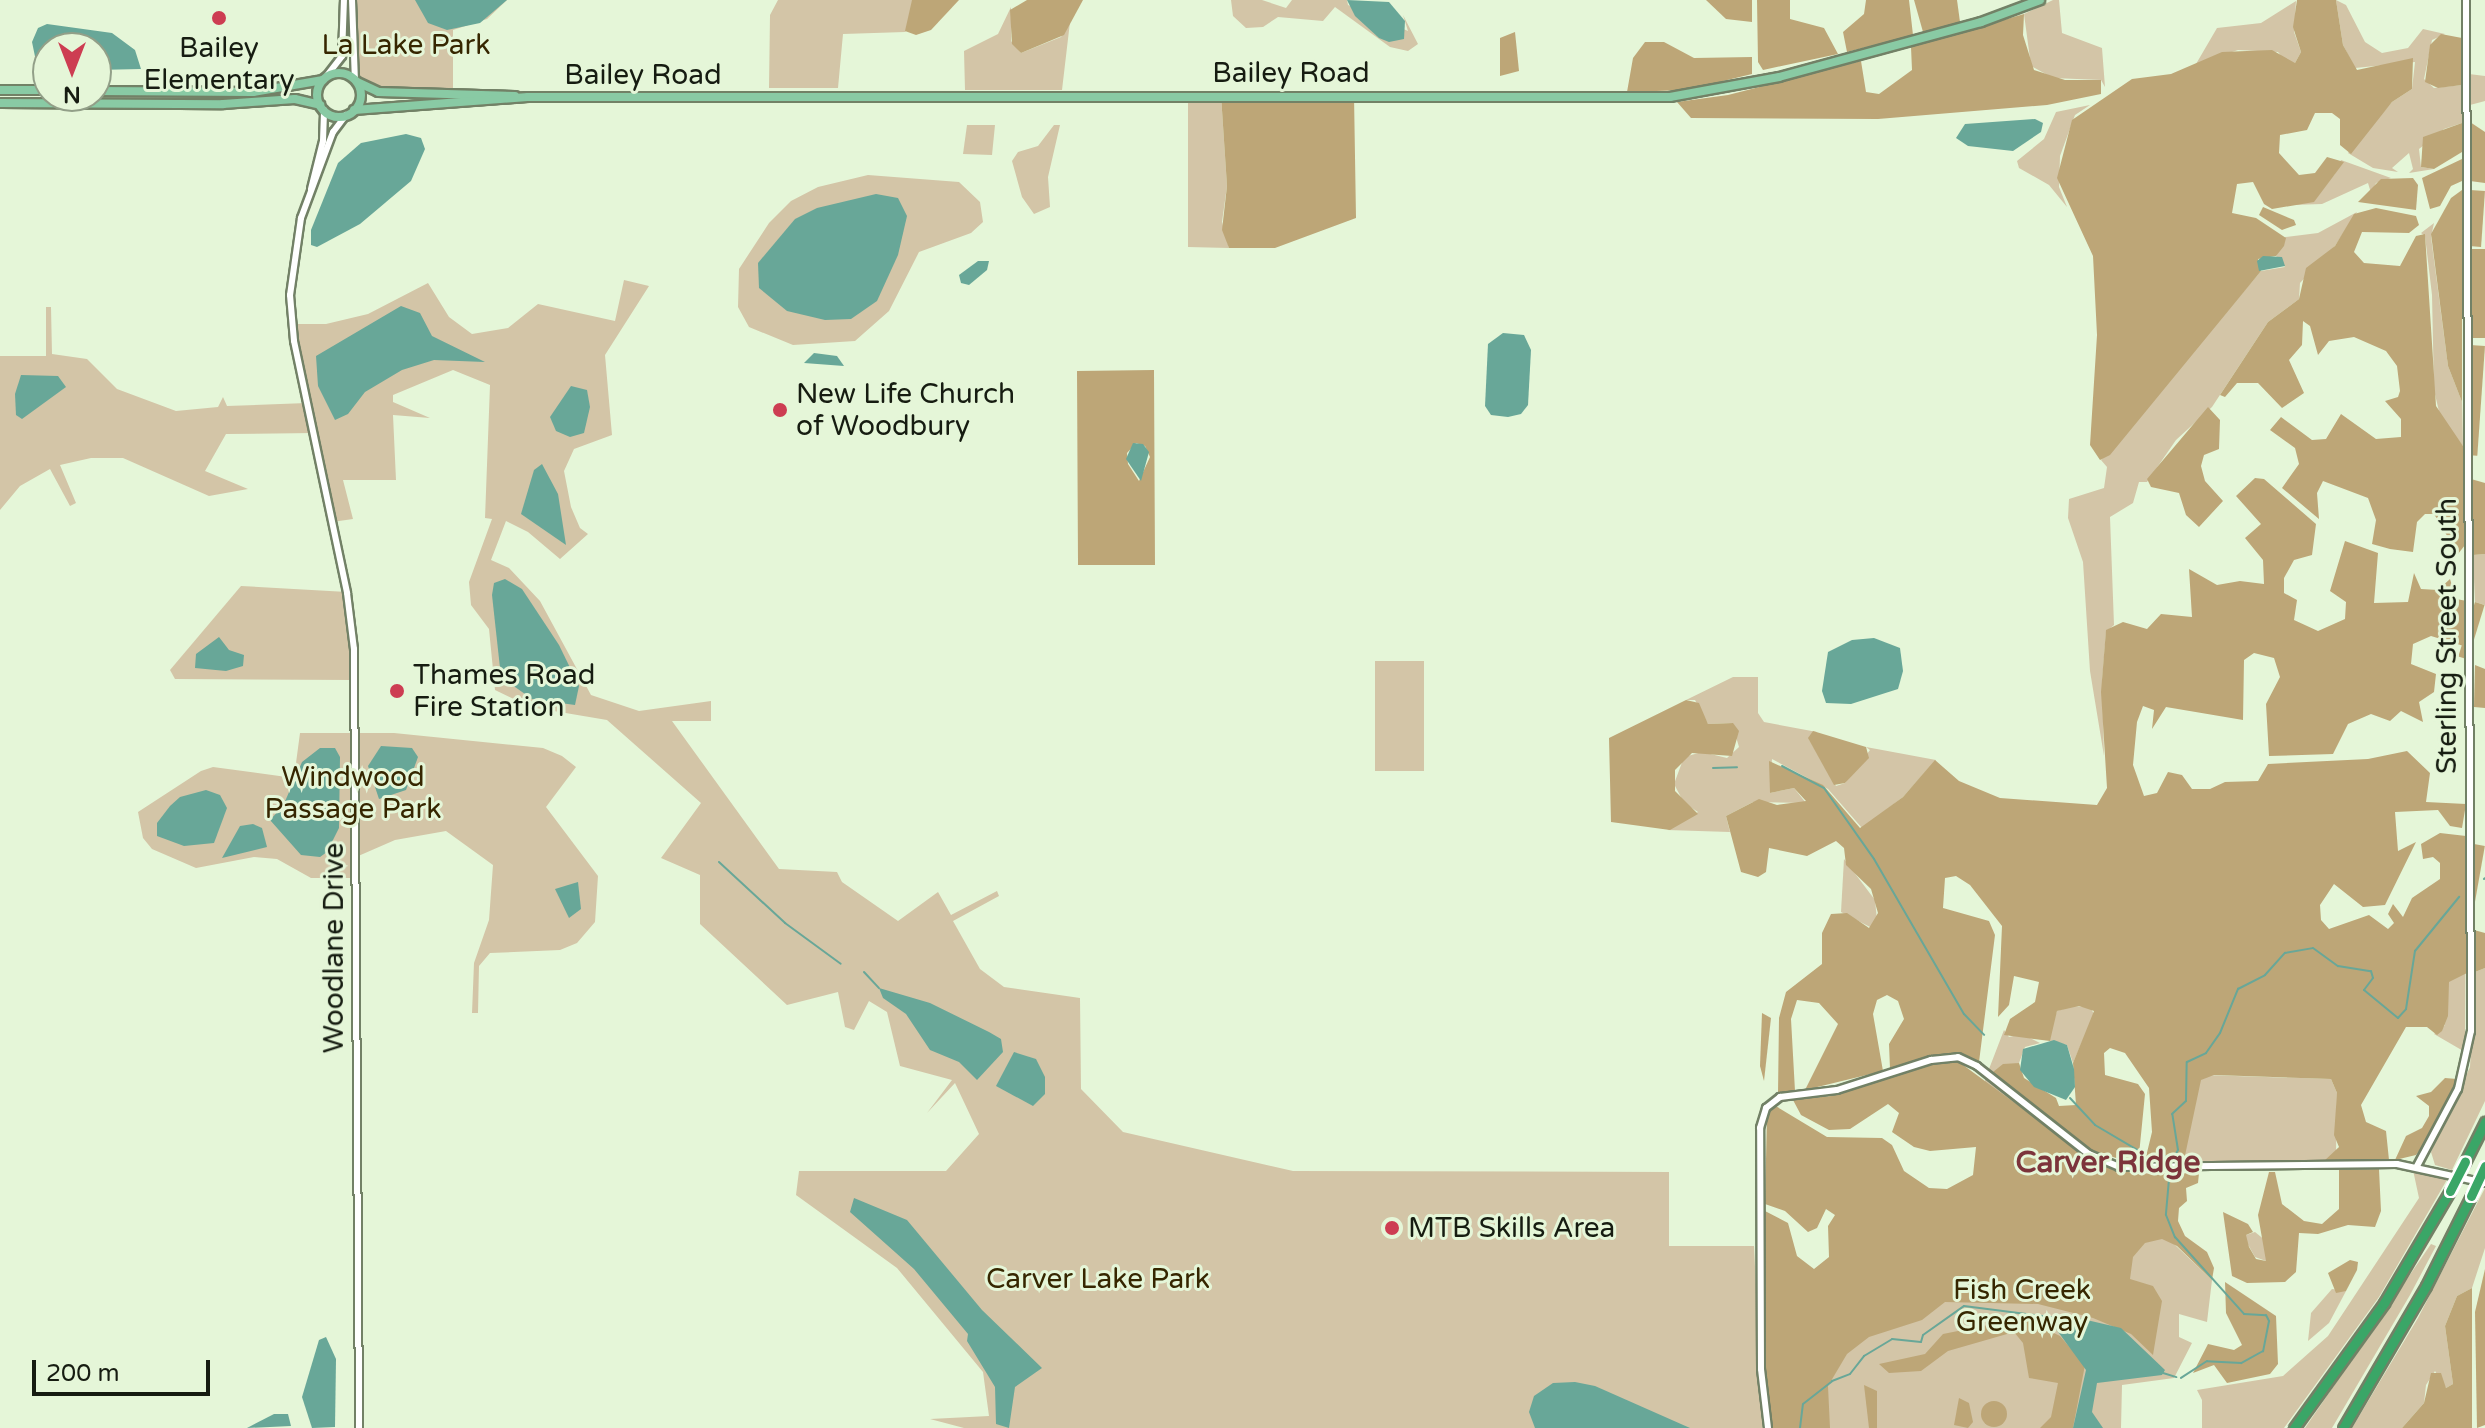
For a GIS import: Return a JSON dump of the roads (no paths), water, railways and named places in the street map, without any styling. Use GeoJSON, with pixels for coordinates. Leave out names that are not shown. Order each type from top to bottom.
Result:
{"type":"FeatureCollection","features":[{"type":"Feature","properties":{"kind":"highway"},"geometry":{"type":"LineString","coordinates":[[2294,1428],[2384,1303],[2450,1191],[2485,1122]]}},
{"type":"Feature","properties":{"kind":"highway"},"geometry":{"type":"LineString","coordinates":[[2343,1428],[2405,1324],[2485,1166]]}},
{"type":"Feature","properties":{"kind":"main road","name":"Bailey Road"},"geometry":{"type":"LineString","coordinates":[[350,113],[528,97],[1677,96],[1840,60],[1988,21],[2040,0]]}},
{"type":"Feature","properties":{"kind":"main road"},"geometry":{"type":"LineString","coordinates":[[0,103],[223,104],[302,99],[322,108],[350,113],[361,94],[356,81],[340,73],[271,91],[112,91]]}},
{"type":"Feature","properties":{"kind":"main road"},"geometry":{"type":"LineString","coordinates":[[322,108],[324,79]]}},
{"type":"Feature","properties":{"kind":"main road","name":"Bailey Road"},"geometry":{"type":"LineString","coordinates":[[356,81],[378,92],[485,92],[528,97]]}},
{"type":"Feature","properties":{"kind":"main road"},"geometry":{"type":"LineString","coordinates":[[0,90],[32,90]]}},
{"type":"Feature","properties":{"kind":"street"},"geometry":{"type":"LineString","coordinates":[[324,79],[342,56],[344,0]]}},
{"type":"Feature","properties":{"kind":"street"},"geometry":{"type":"LineString","coordinates":[[352,0],[356,81]]}},
{"type":"Feature","properties":{"kind":"street","name":"Sterling Street South"},"geometry":{"type":"LineString","coordinates":[[2417,1166],[2462,1080],[2471,1024],[2466,0]]}},
{"type":"Feature","properties":{"kind":"street","name":"Woodlane Drive"},"geometry":{"type":"LineString","coordinates":[[311,189],[323,141],[322,108]]}},
{"type":"Feature","properties":{"kind":"street","name":"Woodlane Drive"},"geometry":{"type":"LineString","coordinates":[[350,113],[333,132],[295,236],[290,307],[353,638],[359,1428]]}},
{"type":"Feature","properties":{"kind":"street"},"geometry":{"type":"LineString","coordinates":[[1768,1428],[1761,1369],[1759,1146],[1761,1119],[1769,1104],[1957,1057],[1982,1069],[2084,1151],[2119,1167],[2417,1166],[2485,1183]]}},
{"type":"Feature","properties":{"kind":"water"},"geometry":{"type":"Polygon","coordinates":[[[415,0],[507,0],[480,23],[447,30],[428,23],[415,0]]]}},
{"type":"Feature","properties":{"kind":"water"},"geometry":{"type":"Polygon","coordinates":[[[1347,0],[1389,2],[1405,21],[1404,39],[1389,42],[1379,38],[1355,16],[1347,0]]]}},
{"type":"Feature","properties":{"kind":"water"},"geometry":{"type":"Polygon","coordinates":[[[47,24],[105,32],[36,32],[47,24]]]}},
{"type":"Feature","properties":{"kind":"water"},"geometry":{"type":"Polygon","coordinates":[[[112,33],[135,50],[141,69],[112,70],[112,33]]]}},
{"type":"Feature","properties":{"kind":"water"},"geometry":{"type":"Polygon","coordinates":[[[2035,119],[2043,123],[2041,132],[2013,151],[1968,146],[1956,138],[1965,124],[2035,119]]]}},
{"type":"Feature","properties":{"kind":"water"},"geometry":{"type":"Polygon","coordinates":[[[406,134],[421,138],[425,149],[411,181],[360,224],[317,247],[311,245],[311,230],[338,163],[361,143],[406,134]]]}},
{"type":"Feature","properties":{"kind":"water"},"geometry":{"type":"Polygon","coordinates":[[[876,194],[898,198],[907,216],[898,255],[877,301],[851,319],[825,320],[787,311],[759,288],[758,263],[795,219],[817,208],[876,194]]]}},
{"type":"Feature","properties":{"kind":"water"},"geometry":{"type":"Polygon","coordinates":[[[2263,256],[2282,257],[2285,266],[2259,271],[2257,261],[2263,256]]]}},
{"type":"Feature","properties":{"kind":"water"},"geometry":{"type":"Polygon","coordinates":[[[978,261],[989,261],[987,270],[969,285],[961,283],[959,275],[978,261]]]}},
{"type":"Feature","properties":{"kind":"water"},"geometry":{"type":"Polygon","coordinates":[[[401,306],[420,313],[432,336],[485,362],[434,360],[402,370],[365,392],[348,414],[335,420],[318,386],[316,356],[401,306]]]}},
{"type":"Feature","properties":{"kind":"water"},"geometry":{"type":"Polygon","coordinates":[[[1503,333],[1524,335],[1531,350],[1528,405],[1521,414],[1508,417],[1491,415],[1485,406],[1488,344],[1503,333]]]}},
{"type":"Feature","properties":{"kind":"water"},"geometry":{"type":"Polygon","coordinates":[[[814,353],[837,356],[844,366],[804,363],[814,353]]]}},
{"type":"Feature","properties":{"kind":"water"},"geometry":{"type":"Polygon","coordinates":[[[21,375],[58,376],[66,387],[22,419],[16,415],[15,394],[21,375]]]}},
{"type":"Feature","properties":{"kind":"water"},"geometry":{"type":"Polygon","coordinates":[[[571,386],[587,390],[590,407],[584,433],[570,437],[556,431],[550,417],[571,386]]]}},
{"type":"Feature","properties":{"kind":"water"},"geometry":{"type":"Polygon","coordinates":[[[1133,443],[1143,444],[1149,452],[1141,481],[1126,459],[1133,443]]]}},
{"type":"Feature","properties":{"kind":"water"},"geometry":{"type":"Polygon","coordinates":[[[542,464],[558,494],[566,545],[521,514],[534,470],[542,464]]]}},
{"type":"Feature","properties":{"kind":"water"},"geometry":{"type":"Polygon","coordinates":[[[505,579],[522,589],[559,645],[579,686],[575,705],[532,699],[501,677],[492,595],[494,583],[505,579]]]}},
{"type":"Feature","properties":{"kind":"water"},"geometry":{"type":"Polygon","coordinates":[[[219,637],[229,650],[244,655],[243,666],[226,671],[195,668],[196,654],[219,637]]]}},
{"type":"Feature","properties":{"kind":"water"},"geometry":{"type":"Polygon","coordinates":[[[1874,638],[1900,648],[1903,671],[1898,689],[1851,704],[1826,703],[1822,691],[1828,652],[1852,640],[1874,638]]]}},
{"type":"Feature","properties":{"kind":"water"},"geometry":{"type":"Polygon","coordinates":[[[381,746],[412,748],[418,757],[406,790],[379,799],[368,766],[381,746]]]}},
{"type":"Feature","properties":{"kind":"water"},"geometry":{"type":"Polygon","coordinates":[[[320,748],[335,748],[340,757],[339,828],[327,852],[320,857],[301,855],[270,820],[283,806],[302,762],[320,748]]]}},
{"type":"Feature","properties":{"kind":"water"},"geometry":{"type":"Polygon","coordinates":[[[206,790],[220,795],[227,808],[214,843],[184,846],[157,836],[157,823],[170,806],[180,797],[206,790]]]}},
{"type":"Feature","properties":{"kind":"water"},"geometry":{"type":"Polygon","coordinates":[[[253,824],[262,828],[267,847],[222,858],[240,826],[253,824]]]}},
{"type":"Feature","properties":{"kind":"water"},"geometry":{"type":"Polygon","coordinates":[[[578,882],[581,909],[569,918],[555,889],[578,882]]]}},
{"type":"Feature","properties":{"kind":"water"},"geometry":{"type":"Polygon","coordinates":[[[879,988],[930,1003],[989,1032],[1001,1039],[1003,1052],[977,1080],[959,1062],[930,1050],[906,1014],[883,998],[879,988]]]}},
{"type":"Feature","properties":{"kind":"water"},"geometry":{"type":"Polygon","coordinates":[[[2054,1040],[2067,1045],[2074,1069],[2075,1087],[2066,1100],[2034,1087],[2020,1070],[2023,1049],[2054,1040]]]}},
{"type":"Feature","properties":{"kind":"water"},"geometry":{"type":"Polygon","coordinates":[[[1014,1052],[1036,1059],[1045,1077],[1045,1094],[1033,1106],[996,1086],[1014,1052]]]}},
{"type":"Feature","properties":{"kind":"water"},"geometry":{"type":"Polygon","coordinates":[[[854,1198],[907,1220],[982,1310],[1042,1368],[1015,1387],[1009,1428],[996,1424],[995,1387],[967,1341],[968,1334],[914,1269],[850,1212],[854,1198]]]}},
{"type":"Feature","properties":{"kind":"water"},"geometry":{"type":"Polygon","coordinates":[[[2061,1314],[2121,1328],[2165,1370],[2162,1375],[2097,1383],[2092,1412],[2103,1428],[2073,1428],[2086,1370],[2056,1329],[2061,1314]]]}},
{"type":"Feature","properties":{"kind":"water"},"geometry":{"type":"Polygon","coordinates":[[[326,1337],[336,1359],[335,1427],[312,1428],[302,1397],[319,1340],[326,1337]]]}},
{"type":"Feature","properties":{"kind":"water"},"geometry":{"type":"Polygon","coordinates":[[[1575,1382],[1595,1386],[1690,1428],[1535,1428],[1529,1412],[1534,1396],[1553,1383],[1575,1382]]]}},
{"type":"Feature","properties":{"kind":"water"},"geometry":{"type":"Polygon","coordinates":[[[274,1414],[288,1414],[291,1426],[247,1428],[274,1414]]]}},
{"type":"Feature","properties":{"kind":"waterway"},"geometry":{"type":"LineString","coordinates":[[1782,766],[1824,788],[1874,859],[1964,1014],[1984,1035]]}},
{"type":"Feature","properties":{"kind":"waterway"},"geometry":{"type":"LineString","coordinates":[[1713,768],[1737,767]]}},
{"type":"Feature","properties":{"kind":"waterway"},"geometry":{"type":"LineString","coordinates":[[719,862],[785,923],[841,964]]}},
{"type":"Feature","properties":{"kind":"waterway"},"geometry":{"type":"LineString","coordinates":[[2171,1162],[2178,1150],[2172,1114],[2186,1101],[2187,1062],[2206,1053],[2220,1033],[2238,989],[2265,975],[2285,953],[2313,948],[2338,966],[2371,971],[2373,978],[2364,990],[2398,1018],[2406,1009],[2415,951],[2459,897]]}},
{"type":"Feature","properties":{"kind":"waterway"},"geometry":{"type":"LineString","coordinates":[[864,972],[879,988]]}},
{"type":"Feature","properties":{"kind":"waterway"},"geometry":{"type":"LineString","coordinates":[[2070,1098],[2095,1125],[2139,1151]]}},
{"type":"Feature","properties":{"kind":"waterway"},"geometry":{"type":"LineString","coordinates":[[2148,1156],[2174,1156]]}},
{"type":"Feature","properties":{"kind":"waterway"},"geometry":{"type":"LineString","coordinates":[[2169,1179],[2166,1215],[2175,1237],[2244,1314],[2266,1315],[2269,1321],[2263,1351],[2241,1363],[2207,1361],[2181,1378]]}},
{"type":"Feature","properties":{"kind":"waterway"},"geometry":{"type":"LineString","coordinates":[[1800,1428],[1803,1404],[1832,1381],[1850,1374],[1864,1356],[1892,1339],[1921,1342],[1923,1335],[1964,1306],[2058,1318]]}},
{"type":"Feature","properties":{"kind":"waterway"},"geometry":{"type":"LineString","coordinates":[[2163,1373],[2176,1377]]}},
{"type":"Feature","properties":{"kind":"place","name":"Bailey Elementary"},"geometry":{"type":"Point","coordinates":[219,18]}},
{"type":"Feature","properties":{"kind":"place","name":"New Life Church of Woodbury"},"geometry":{"type":"Point","coordinates":[780,410]}},
{"type":"Feature","properties":{"kind":"place","name":"Thames Road Fire Station"},"geometry":{"type":"Point","coordinates":[397,691]}},
{"type":"Feature","properties":{"kind":"place","name":"MTB Skills Area"},"geometry":{"type":"Point","coordinates":[1392,1228]}},
{"type":"Feature","properties":{"kind":"district","name":"Carver Ridge"},"geometry":{"type":"Point","coordinates":[2108,1163]}},
{"type":"Feature","properties":{"kind":"park label","name":"La Lake Park"},"geometry":{"type":"Point","coordinates":[406,45]}},
{"type":"Feature","properties":{"kind":"park label","name":"Windwood Passage Park"},"geometry":{"type":"Point","coordinates":[353,793]}},
{"type":"Feature","properties":{"kind":"park label","name":"Carver Lake Park"},"geometry":{"type":"Point","coordinates":[1098,1279]}},
{"type":"Feature","properties":{"kind":"park label","name":"Fish Creek Greenway"},"geometry":{"type":"Point","coordinates":[2022,1306]}}]}
